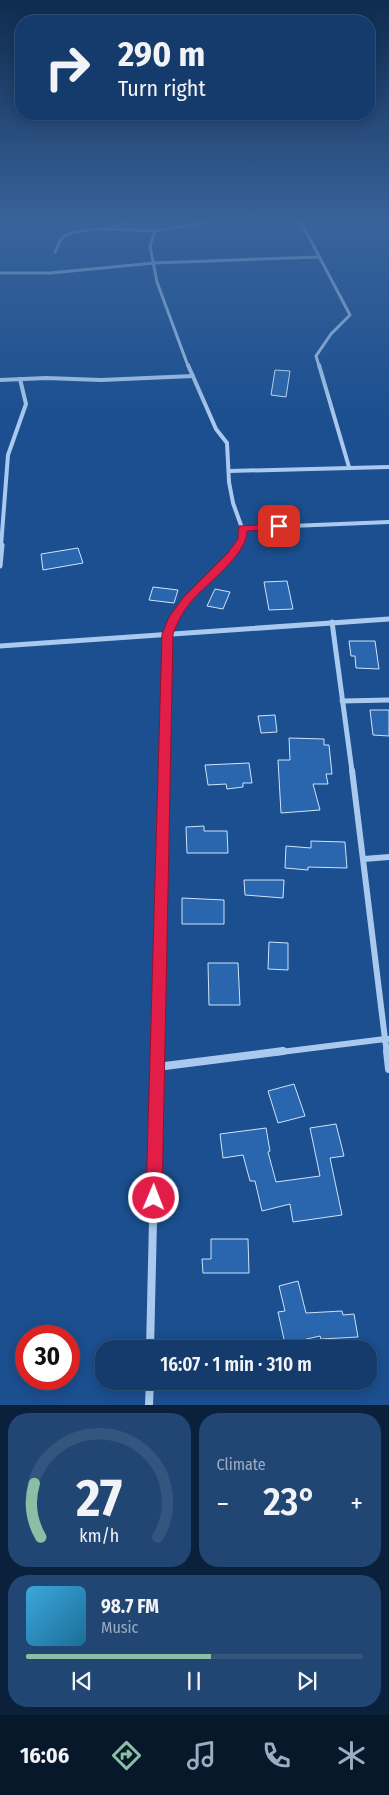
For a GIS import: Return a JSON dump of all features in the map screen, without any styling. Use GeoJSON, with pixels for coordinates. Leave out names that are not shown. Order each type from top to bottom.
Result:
{"type":"FeatureCollection","features":[{"type":"Feature","properties":{"kind":"street"},"geometry":{"type":"LineString","coordinates":[[150,1340],[168,634],[174,617],[187,600],[231,556],[242,540],[242,528],[233,503],[227,444],[216,429],[193,376],[159,288]]}},
{"type":"Feature","properties":{"kind":"street"},"geometry":{"type":"LineString","coordinates":[[335,288],[350,315],[331,334],[316,356],[349,467]]}},
{"type":"Feature","properties":{"kind":"street"},"geometry":{"type":"LineString","coordinates":[[0,380],[102,380],[193,376]]}},
{"type":"Feature","properties":{"kind":"street"},"geometry":{"type":"LineString","coordinates":[[0,566],[8,455],[26,404],[20,379]]}},
{"type":"Feature","properties":{"kind":"street"},"geometry":{"type":"LineString","coordinates":[[230,471],[389,467]]}},
{"type":"Feature","properties":{"kind":"street"},"geometry":{"type":"LineString","coordinates":[[242,528],[389,522]]}},
{"type":"Feature","properties":{"kind":"street"},"geometry":{"type":"LineString","coordinates":[[0,646],[389,619]]}},
{"type":"Feature","properties":{"kind":"street"},"geometry":{"type":"LineString","coordinates":[[332,622],[387,1039],[389,1069]]}},
{"type":"Feature","properties":{"kind":"street"},"geometry":{"type":"LineString","coordinates":[[342,701],[389,700]]}},
{"type":"Feature","properties":{"kind":"street"},"geometry":{"type":"LineString","coordinates":[[364,859],[389,857]]}},
{"type":"Feature","properties":{"kind":"street"},"geometry":{"type":"LineString","coordinates":[[157,1067],[387,1039]]}},
{"type":"Feature","properties":{"kind":"street"},"geometry":{"type":"LineString","coordinates":[[149,1405],[150,1390]]}},
{"type":"Feature","properties":{"kind":"building"},"geometry":{"type":"Polygon","coordinates":[[[275,370],[290,371],[286,397],[271,395],[275,370]]]}},
{"type":"Feature","properties":{"kind":"building"},"geometry":{"type":"Polygon","coordinates":[[[78,548],[83,563],[43,570],[41,554],[78,548]]]}},
{"type":"Feature","properties":{"kind":"building"},"geometry":{"type":"Polygon","coordinates":[[[287,581],[293,609],[269,610],[264,582],[287,581]]]}},
{"type":"Feature","properties":{"kind":"building"},"geometry":{"type":"Polygon","coordinates":[[[153,587],[178,590],[174,603],[149,600],[153,587]]]}},
{"type":"Feature","properties":{"kind":"building"},"geometry":{"type":"Polygon","coordinates":[[[215,589],[230,592],[223,609],[207,606],[215,589]]]}},
{"type":"Feature","properties":{"kind":"building"},"geometry":{"type":"Polygon","coordinates":[[[349,641],[375,641],[379,669],[356,668],[355,656],[351,656],[349,641]]]}},
{"type":"Feature","properties":{"kind":"building"},"geometry":{"type":"Polygon","coordinates":[[[370,710],[389,710],[389,736],[373,735],[370,710]]]}},
{"type":"Feature","properties":{"kind":"building"},"geometry":{"type":"Polygon","coordinates":[[[275,715],[277,732],[261,733],[258,716],[275,715]]]}},
{"type":"Feature","properties":{"kind":"building"},"geometry":{"type":"Polygon","coordinates":[[[289,738],[324,739],[324,745],[329,745],[332,774],[326,774],[328,784],[313,784],[320,810],[281,813],[278,760],[290,760],[289,738]]]}},
{"type":"Feature","properties":{"kind":"building"},"geometry":{"type":"Polygon","coordinates":[[[249,763],[252,783],[243,783],[243,787],[227,789],[226,784],[208,785],[205,765],[249,763]]]}},
{"type":"Feature","properties":{"kind":"building"},"geometry":{"type":"Polygon","coordinates":[[[204,826],[204,831],[227,831],[228,853],[187,853],[186,827],[204,826]]]}},
{"type":"Feature","properties":{"kind":"building"},"geometry":{"type":"Polygon","coordinates":[[[311,841],[345,842],[347,868],[308,867],[308,870],[285,868],[286,846],[311,848],[311,841]]]}},
{"type":"Feature","properties":{"kind":"building"},"geometry":{"type":"Polygon","coordinates":[[[244,880],[284,880],[283,898],[245,895],[244,880]]]}},
{"type":"Feature","properties":{"kind":"building"},"geometry":{"type":"Polygon","coordinates":[[[182,898],[224,900],[224,924],[182,924],[182,898]]]}},
{"type":"Feature","properties":{"kind":"building"},"geometry":{"type":"Polygon","coordinates":[[[269,942],[288,943],[288,970],[268,969],[269,942]]]}},
{"type":"Feature","properties":{"kind":"building"},"geometry":{"type":"Polygon","coordinates":[[[208,963],[238,963],[240,1005],[209,1005],[208,963]]]}},
{"type":"Feature","properties":{"kind":"building"},"geometry":{"type":"Polygon","coordinates":[[[294,1084],[305,1116],[278,1123],[268,1091],[294,1084]]]}},
{"type":"Feature","properties":{"kind":"building"},"geometry":{"type":"Polygon","coordinates":[[[336,1124],[344,1156],[330,1158],[342,1215],[293,1222],[290,1204],[262,1211],[255,1181],[250,1181],[243,1155],[223,1158],[220,1134],[266,1128],[270,1151],[268,1152],[276,1182],[320,1176],[310,1128],[336,1124]]]}},
{"type":"Feature","properties":{"kind":"building"},"geometry":{"type":"Polygon","coordinates":[[[211,1239],[248,1239],[249,1273],[203,1273],[202,1259],[211,1259],[211,1239]]]}},
{"type":"Feature","properties":{"kind":"building"},"geometry":{"type":"Polygon","coordinates":[[[298,1281],[306,1313],[342,1311],[343,1315],[354,1314],[358,1337],[321,1339],[320,1336],[302,1340],[284,1340],[278,1312],[285,1311],[279,1286],[298,1281]]]}},
{"type":"Feature","properties":{"kind":"route"},"geometry":{"type":"LineString","coordinates":[[154,1198],[168,634],[174,617],[187,600],[231,556],[242,540],[242,528],[279,526]]}}]}
